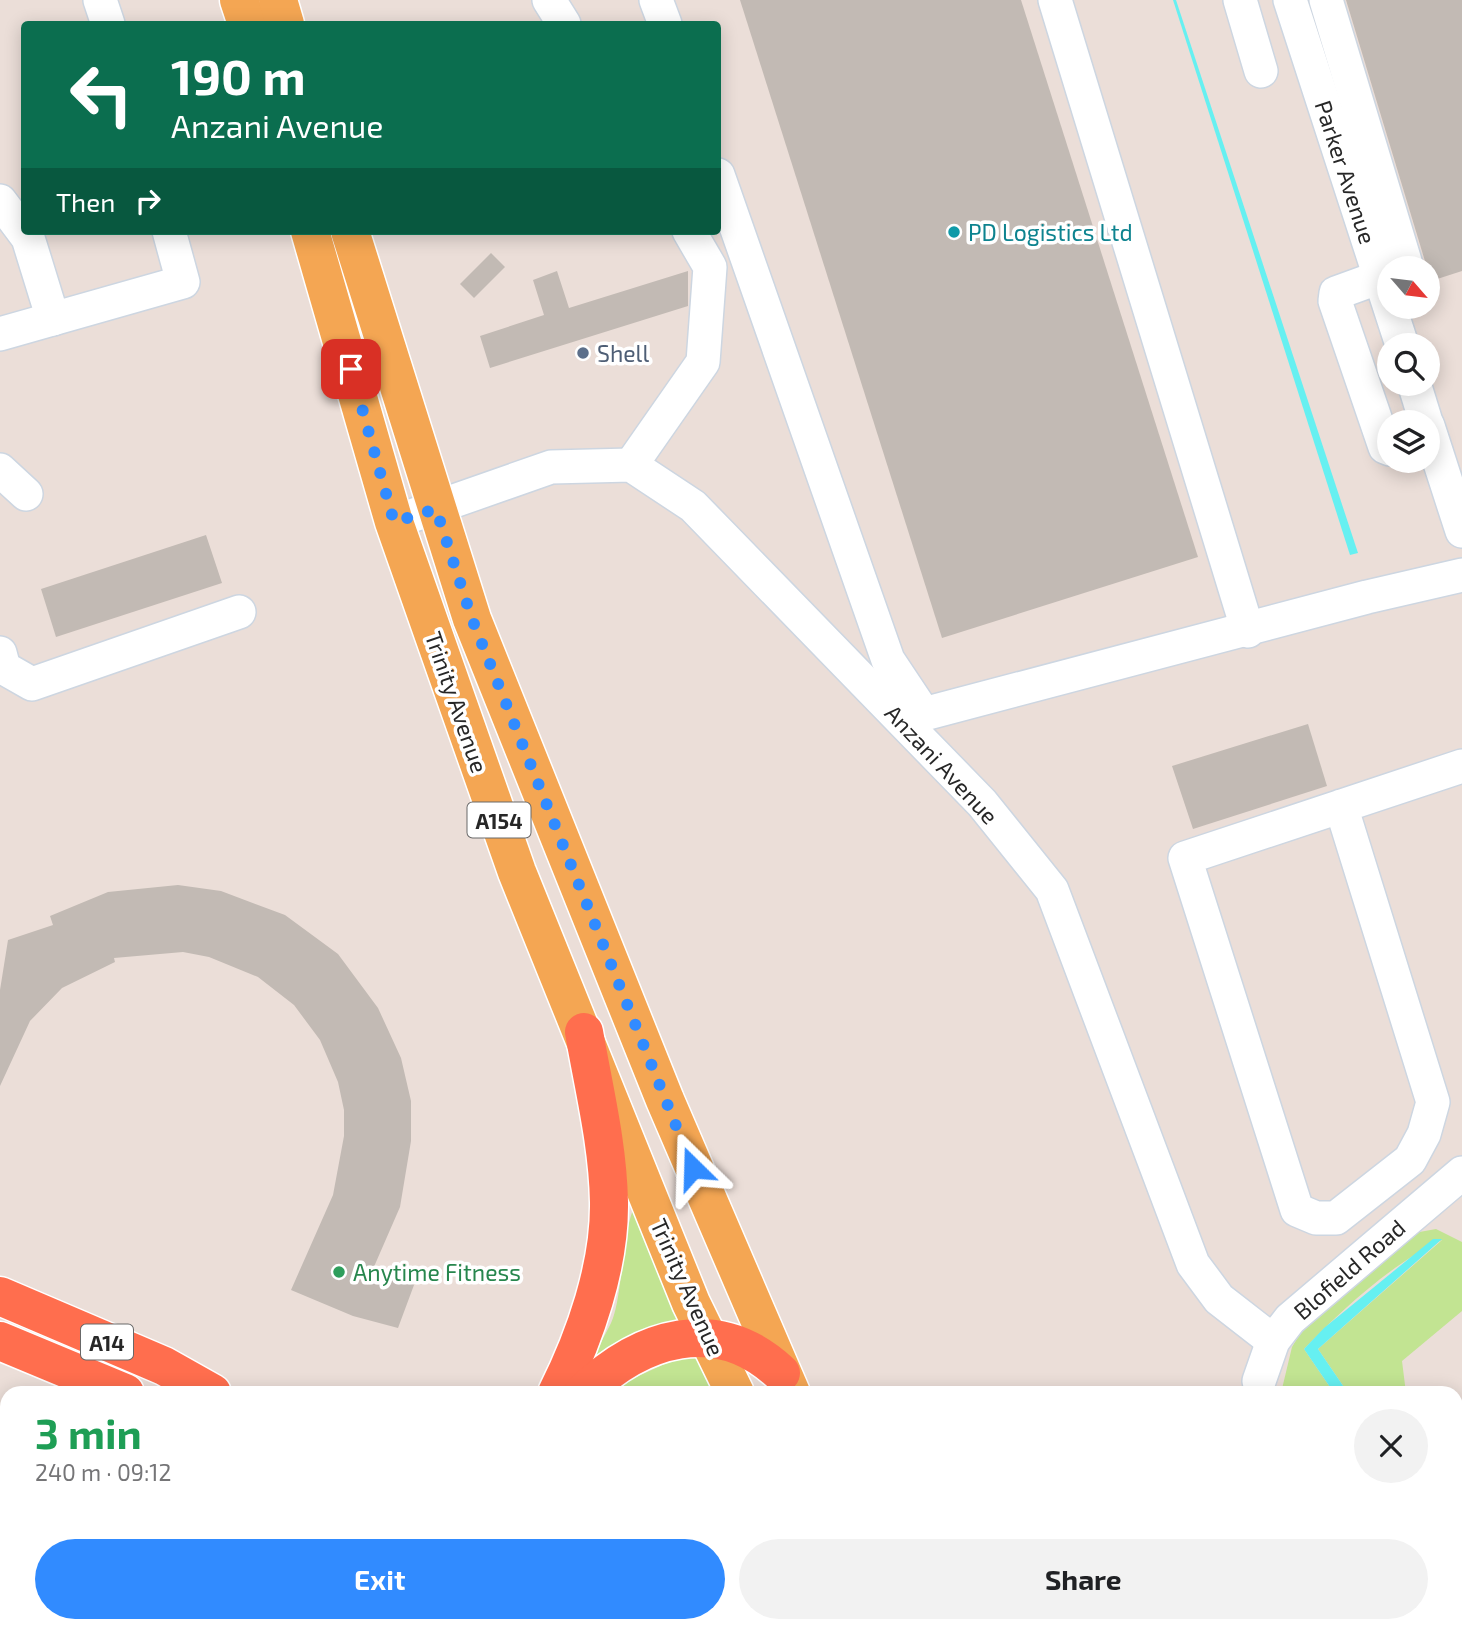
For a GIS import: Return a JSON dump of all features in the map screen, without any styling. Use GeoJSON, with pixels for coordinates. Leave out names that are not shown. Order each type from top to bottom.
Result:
{"type":"FeatureCollection","features":[{"type":"Feature","properties":{"kind":"highway"},"geometry":{"type":"LineString","coordinates":[[560,1386],[596,1288],[604,1254],[609,1205],[606,1156],[584,1032]]}},
{"type":"Feature","properties":{"kind":"highway","name":"A14"},"geometry":{"type":"LineString","coordinates":[[0,1296],[164,1366],[200,1386]]}},
{"type":"Feature","properties":{"kind":"highway"},"geometry":{"type":"LineString","coordinates":[[591,1386],[618,1364],[643,1351],[678,1340],[710,1336],[756,1353],[786,1383]]}},
{"type":"Feature","properties":{"kind":"highway","name":"A14"},"geometry":{"type":"LineString","coordinates":[[0,1341],[108,1386]]}},
{"type":"Feature","properties":{"kind":"main road"},"geometry":{"type":"LineString","coordinates":[[239,0],[246,21]]}},
{"type":"Feature","properties":{"kind":"main road","name":"Trinity Avenue"},"geometry":{"type":"LineString","coordinates":[[311,235],[394,522],[517,872],[584,1032],[691,1303],[710,1336],[731,1386]]}},
{"type":"Feature","properties":{"kind":"main road","name":"Trinity Avenue"},"geometry":{"type":"LineString","coordinates":[[350,235],[477,632],[665,1100],[786,1383]]}},
{"type":"Feature","properties":{"kind":"street"},"geometry":{"type":"LineString","coordinates":[[100,0],[107,21]]}},
{"type":"Feature","properties":{"kind":"street"},"geometry":{"type":"LineString","coordinates":[[549,0],[562,21]]}},
{"type":"Feature","properties":{"kind":"street"},"geometry":{"type":"LineString","coordinates":[[656,0],[664,21]]}},
{"type":"Feature","properties":{"kind":"street"},"geometry":{"type":"LineString","coordinates":[[1055,0],[1248,631]]}},
{"type":"Feature","properties":{"kind":"street"},"geometry":{"type":"LineString","coordinates":[[1240,0],[1261,71]]}},
{"type":"Feature","properties":{"kind":"street","name":"Parker Avenue"},"geometry":{"type":"LineString","coordinates":[[1290,0],[1380,256]]}},
{"type":"Feature","properties":{"kind":"street"},"geometry":{"type":"LineString","coordinates":[[1326,0],[1384,256]]}},
{"type":"Feature","properties":{"kind":"street"},"geometry":{"type":"LineString","coordinates":[[721,184],[888,660],[924,714],[1248,631],[1367,597],[1462,576]]}},
{"type":"Feature","properties":{"kind":"street"},"geometry":{"type":"LineString","coordinates":[[0,201],[21,229]]}},
{"type":"Feature","properties":{"kind":"street"},"geometry":{"type":"LineString","coordinates":[[26,235],[53,319]]}},
{"type":"Feature","properties":{"kind":"street"},"geometry":{"type":"LineString","coordinates":[[0,334],[183,282],[170,235]]}},
{"type":"Feature","properties":{"kind":"street"},"geometry":{"type":"LineString","coordinates":[[394,522],[551,467],[631,465],[703,362],[710,267],[691,235]]}},
{"type":"Feature","properties":{"kind":"street"},"geometry":{"type":"LineString","coordinates":[[1377,291],[1336,293],[1335,301],[1377,424]]}},
{"type":"Feature","properties":{"kind":"street","name":"Anzani Avenue"},"geometry":{"type":"LineString","coordinates":[[631,465],[694,506],[982,803],[1052,890],[1193,1264],[1219,1299],[1273,1341]]}},
{"type":"Feature","properties":{"kind":"street"},"geometry":{"type":"LineString","coordinates":[[1440,466],[1462,531]]}},
{"type":"Feature","properties":{"kind":"street"},"geometry":{"type":"LineString","coordinates":[[0,470],[26,494]]}},
{"type":"Feature","properties":{"kind":"street"},"geometry":{"type":"LineString","coordinates":[[2,661],[32,684],[239,612]]}},
{"type":"Feature","properties":{"kind":"street"},"geometry":{"type":"LineString","coordinates":[[1341,806],[1433,1102],[1424,1134],[1410,1160],[1336,1218],[1316,1219],[1297,1210],[1185,858],[1341,806],[1462,766]]}},
{"type":"Feature","properties":{"kind":"street","name":"Blofield Road"},"geometry":{"type":"LineString","coordinates":[[1259,1386],[1273,1341],[1307,1301],[1457,1187]]}},
{"type":"Feature","properties":{"kind":"green space"},"geometry":{"type":"Polygon","coordinates":[[[638,1201],[692,1324],[596,1359],[616,1306],[629,1223],[638,1201]]]}},
{"type":"Feature","properties":{"kind":"green space"},"geometry":{"type":"Polygon","coordinates":[[[1436,1229],[1462,1242],[1462,1311],[1402,1361],[1405,1386],[1343,1386],[1318,1349],[1442,1240],[1405,1261],[1369,1288],[1304,1349],[1329,1386],[1283,1386],[1292,1347],[1304,1327],[1414,1233],[1436,1229]]]}},
{"type":"Feature","properties":{"kind":"green space"},"geometry":{"type":"Polygon","coordinates":[[[684,1355],[707,1355],[720,1386],[623,1386],[632,1379],[684,1355]]]}},
{"type":"Feature","properties":{"kind":"water"},"geometry":{"type":"Polygon","coordinates":[[[1173,0],[1176,0],[1358,553],[1350,555],[1173,0]]]}},
{"type":"Feature","properties":{"kind":"water"},"geometry":{"type":"Polygon","coordinates":[[[1433,1239],[1442,1239],[1318,1349],[1343,1386],[1329,1386],[1304,1349],[1324,1328],[1433,1239]]]}},
{"type":"Feature","properties":{"kind":"building","name":"PD Logistics Ltd"},"geometry":{"type":"Polygon","coordinates":[[[740,0],[1021,0],[1198,557],[942,638],[740,0]]]}},
{"type":"Feature","properties":{"kind":"building"},"geometry":{"type":"Polygon","coordinates":[[[1346,0],[1462,0],[1462,271],[1440,278],[1440,256],[1423,256],[1346,0]]]}},
{"type":"Feature","properties":{"kind":"building"},"geometry":{"type":"Polygon","coordinates":[[[491,253],[505,267],[474,298],[460,284],[491,253]]]}},
{"type":"Feature","properties":{"kind":"building"},"geometry":{"type":"Polygon","coordinates":[[[557,271],[569,308],[688,271],[688,306],[490,368],[480,336],[544,315],[533,280],[557,271]]]}},
{"type":"Feature","properties":{"kind":"building"},"geometry":{"type":"Polygon","coordinates":[[[206,535],[222,583],[56,637],[41,589],[206,535]]]}},
{"type":"Feature","properties":{"kind":"building"},"geometry":{"type":"Polygon","coordinates":[[[1308,724],[1327,786],[1193,829],[1172,766],[1308,724]]]}},
{"type":"Feature","properties":{"kind":"building"},"geometry":{"type":"Polygon","coordinates":[[[178,885],[221,891],[285,915],[338,954],[378,1008],[401,1058],[411,1101],[411,1141],[400,1207],[373,1269],[414,1285],[398,1328],[353,1316],[291,1290],[333,1195],[344,1136],[344,1110],[338,1082],[320,1040],[294,1005],[258,977],[209,957],[183,952],[114,958],[115,962],[62,988],[30,1021],[0,1086],[0,990],[8,940],[53,925],[50,916],[108,892],[178,885]]]}},
{"type":"Feature","properties":{"kind":"place","name":"PD Logistics Ltd"},"geometry":{"type":"Point","coordinates":[954,232]}},
{"type":"Feature","properties":{"kind":"place","name":"Shell"},"geometry":{"type":"Point","coordinates":[583,353]}},
{"type":"Feature","properties":{"kind":"place","name":"Anytime Fitness"},"geometry":{"type":"Point","coordinates":[339,1272]}},
{"type":"Feature","properties":{"kind":"route"},"geometry":{"type":"LineString","coordinates":[[351,369],[394,522],[436,509],[472,619],[693,1168]]}}]}
